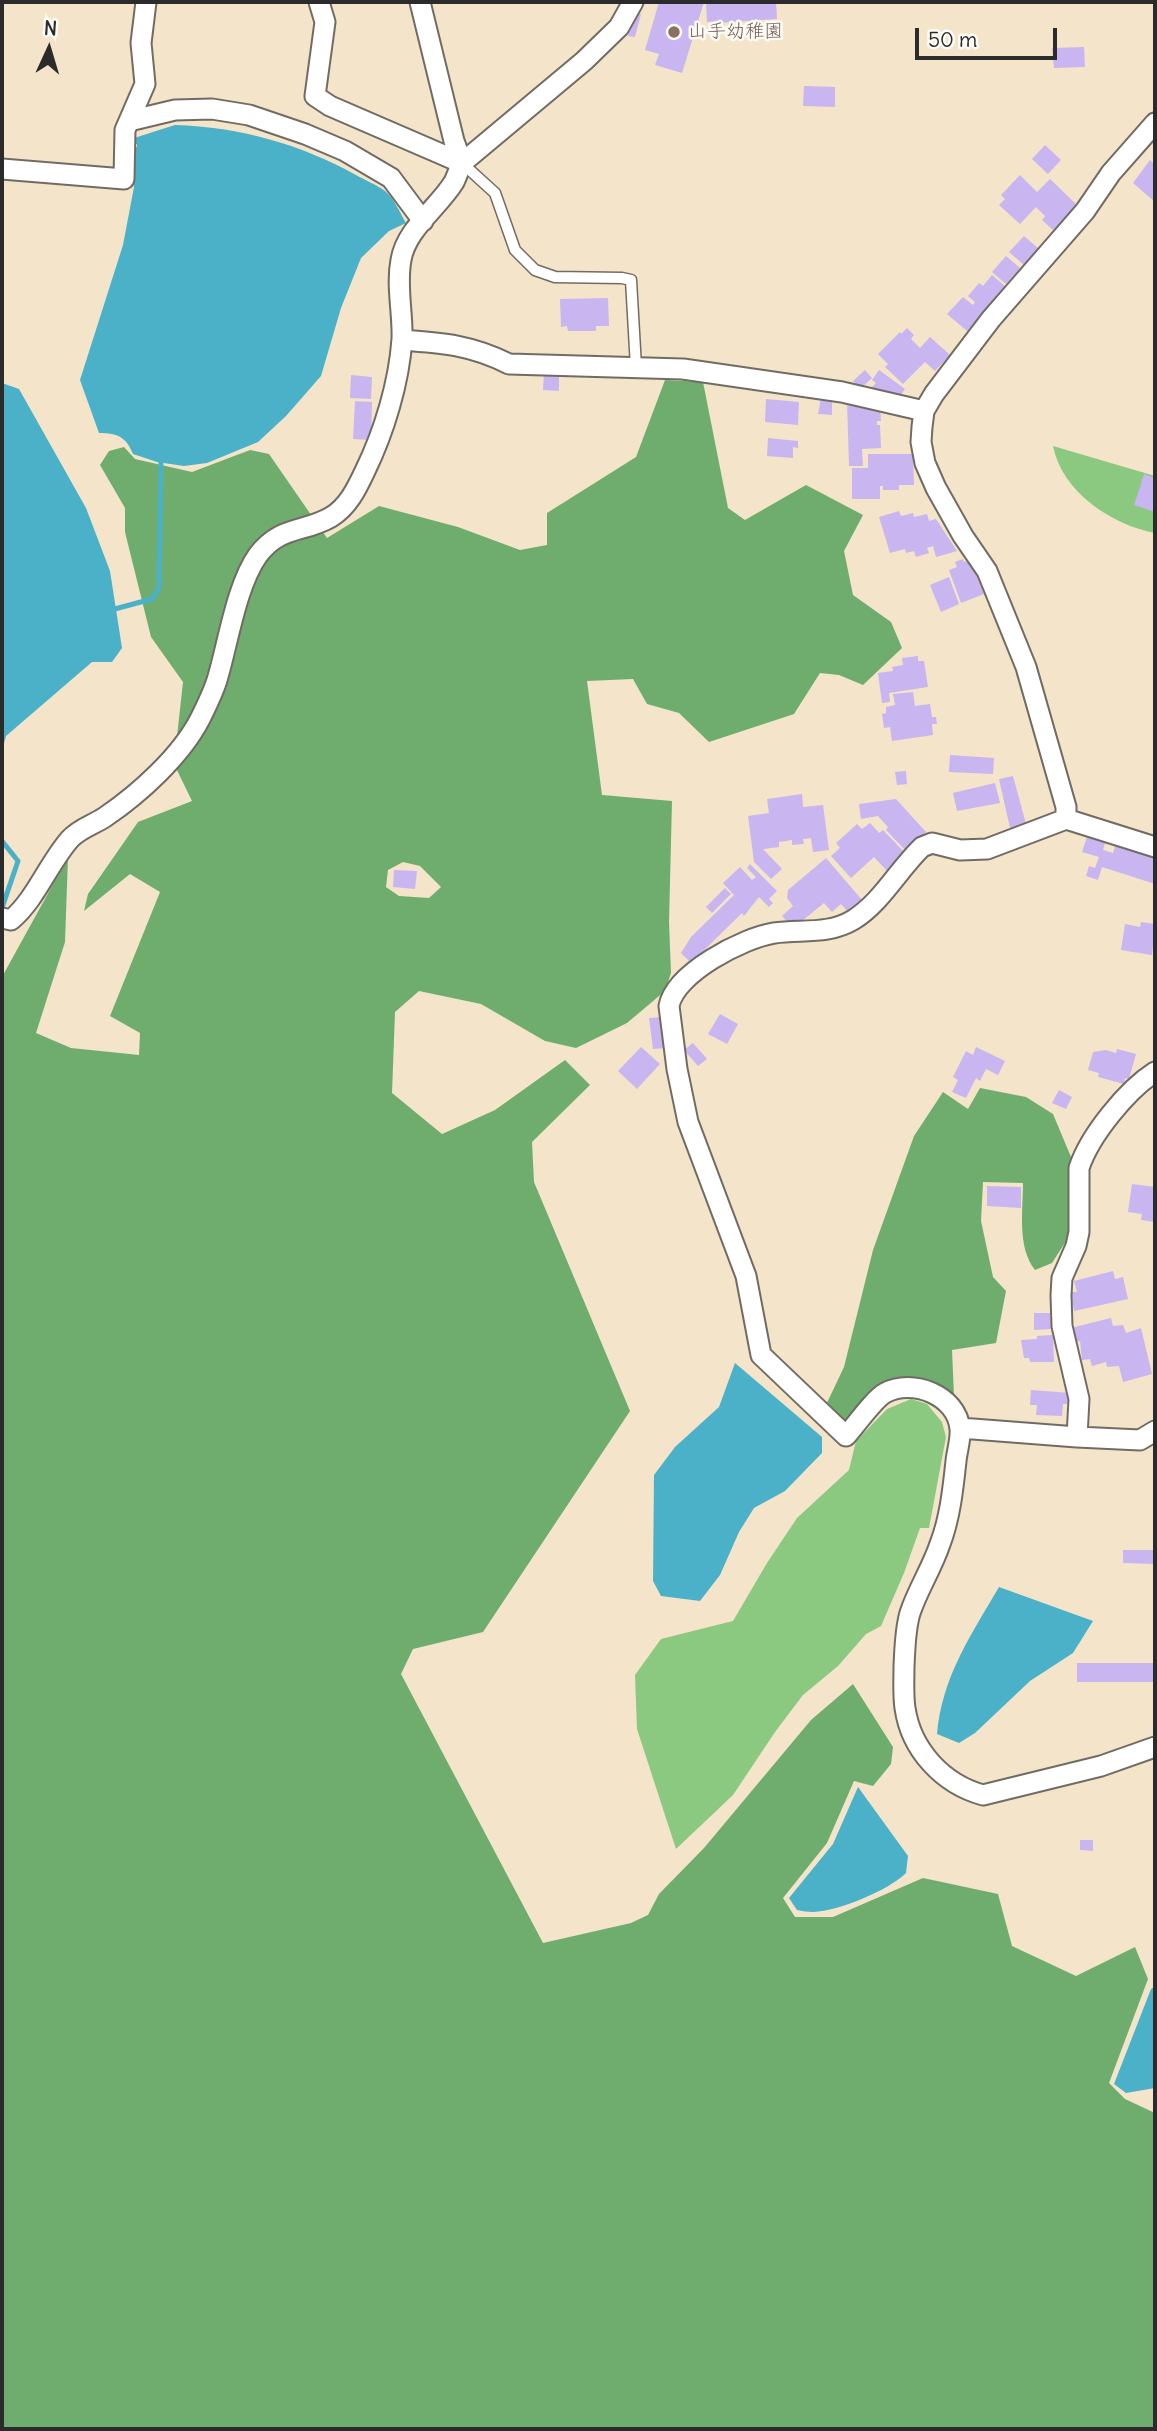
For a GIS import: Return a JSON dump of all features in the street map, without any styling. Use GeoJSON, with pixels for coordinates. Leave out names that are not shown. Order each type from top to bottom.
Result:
{"type":"FeatureCollection","features":[{"type":"Feature","properties":{"kind":"street"},"geometry":{"type":"LineString","coordinates":[[2,169],[124,180],[125,130],[145,84],[141,43],[146,2]]}},
{"type":"Feature","properties":{"kind":"street"},"geometry":{"type":"LineString","coordinates":[[319,2],[325,22],[315,96],[330,106],[462,163]]}},
{"type":"Feature","properties":{"kind":"street"},"geometry":{"type":"LineString","coordinates":[[420,2],[454,141],[462,163]]}},
{"type":"Feature","properties":{"kind":"street"},"geometry":{"type":"LineString","coordinates":[[2,918],[11,920],[23,910],[71,838],[86,826],[104,818],[143,787],[170,760],[198,722],[217,683],[245,582],[257,556],[270,542],[288,530],[313,526],[333,516],[349,501],[366,470],[396,380],[402,340],[401,260],[404,247],[454,182],[462,163],[584,61],[619,27],[633,2]]}},
{"type":"Feature","properties":{"kind":"street"},"geometry":{"type":"LineString","coordinates":[[128,121],[174,110],[212,109],[249,115],[345,151],[391,178],[423,221]]}},
{"type":"Feature","properties":{"kind":"street"},"geometry":{"type":"LineString","coordinates":[[1066,820],[1066,807],[1022,655],[987,571],[963,536],[925,463],[921,442],[924,411],[991,319],[1085,211],[1111,173],[1155,123]]}},
{"type":"Feature","properties":{"kind":"street"},"geometry":{"type":"LineString","coordinates":[[402,340],[452,343],[488,354],[509,364],[683,369],[842,392],[924,411]]}},
{"type":"Feature","properties":{"kind":"street"},"geometry":{"type":"LineString","coordinates":[[1155,847],[1066,820],[987,849],[960,850],[932,843],[922,847],[875,902],[852,920],[833,928],[810,932],[774,933],[736,947],[702,965],[678,986],[669,1006],[677,1069],[688,1122],[746,1276],[761,1355],[846,1436],[884,1393],[906,1387],[926,1390],[943,1399],[955,1415],[960,1428],[952,1498],[941,1543],[910,1613],[905,1641],[905,1708],[910,1728],[924,1755],[940,1773],[970,1791],[983,1795],[1101,1766],[1155,1747]]}},
{"type":"Feature","properties":{"kind":"street"},"geometry":{"type":"LineString","coordinates":[[1077,1437],[1079,1399],[1062,1326],[1061,1295],[1062,1278],[1079,1232],[1079,1168],[1111,1113],[1139,1083],[1155,1072]]}},
{"type":"Feature","properties":{"kind":"street"},"geometry":{"type":"LineString","coordinates":[[960,1428],[1140,1440],[1155,1431]]}},
{"type":"Feature","properties":{"kind":"lane"},"geometry":{"type":"LineString","coordinates":[[462,163],[495,193],[514,250],[536,270],[555,277],[631,280],[636,367]]}},
{"type":"Feature","properties":{"kind":"green space"},"geometry":{"type":"Polygon","coordinates":[[[665,380],[703,382],[728,508],[745,520],[806,485],[863,515],[844,551],[853,595],[891,622],[902,648],[863,685],[839,675],[820,673],[794,714],[709,742],[679,713],[647,704],[633,679],[587,681],[602,795],[672,801],[669,922],[671,973],[665,991],[627,1023],[576,1048],[545,1041],[481,1004],[419,991],[395,1012],[392,1093],[442,1134],[495,1110],[565,1060],[590,1085],[532,1142],[534,1182],[630,1411],[483,1632],[413,1649],[401,1674],[543,1943],[631,1923],[648,1915],[659,1894],[704,1848],[811,1720],[853,1684],[893,1747],[891,1764],[873,1786],[854,1781],[827,1843],[783,1898],[795,1917],[833,1917],[923,1878],[998,1894],[1012,1946],[1076,1976],[1135,1947],[1148,1979],[1109,2083],[1125,2099],[1155,2113],[1155,2429],[2,2429],[2,977],[68,857],[65,942],[36,1033],[71,1048],[139,1055],[140,1033],[110,1016],[160,892],[130,874],[84,911],[88,894],[138,822],[192,801],[174,764],[183,682],[151,637],[125,532],[125,508],[100,465],[109,451],[124,447],[135,459],[192,472],[250,450],[269,454],[327,538],[379,506],[458,527],[520,550],[547,545],[547,513],[636,457],[665,380]],[[403,862],[388,870],[386,887],[399,896],[429,898],[441,887],[420,866],[403,862]]]}},
{"type":"Feature","properties":{"kind":"green space"},"geometry":{"type":"Polygon","coordinates":[[[1053,446],[1155,476],[1155,533],[1122,522],[1091,504],[1067,478],[1058,463],[1053,446]]]}},
{"type":"Feature","properties":{"kind":"green space"},"geometry":{"type":"Polygon","coordinates":[[[980,1088],[1026,1097],[1053,1114],[1071,1157],[1068,1238],[1052,1263],[1035,1270],[1029,1261],[1023,1240],[1023,1183],[983,1182],[981,1221],[993,1277],[1006,1291],[996,1343],[952,1350],[954,1396],[918,1380],[893,1381],[871,1397],[844,1425],[825,1407],[844,1367],[873,1250],[914,1136],[943,1092],[968,1109],[980,1088]]]}},
{"type":"Feature","properties":{"kind":"green space"},"geometry":{"type":"Polygon","coordinates":[[[911,1399],[927,1404],[942,1422],[946,1437],[929,1528],[920,1528],[881,1626],[866,1634],[838,1666],[803,1695],[733,1795],[676,1849],[637,1729],[635,1675],[661,1639],[733,1621],[797,1518],[849,1470],[856,1441],[887,1409],[911,1399]]]}},
{"type":"Feature","properties":{"kind":"water"},"geometry":{"type":"Polygon","coordinates":[[[175,125],[223,129],[269,139],[313,154],[385,191],[406,223],[389,231],[361,258],[341,308],[321,376],[286,416],[258,442],[207,463],[184,466],[157,462],[133,454],[120,437],[99,433],[80,380],[123,245],[134,187],[131,148],[137,147],[137,144],[131,144],[131,139],[175,125]]]}},
{"type":"Feature","properties":{"kind":"water"},"geometry":{"type":"Polygon","coordinates":[[[2,383],[19,389],[86,508],[110,571],[122,648],[112,662],[92,662],[6,736],[2,751],[2,383]]]}},
{"type":"Feature","properties":{"kind":"water"},"geometry":{"type":"Polygon","coordinates":[[[735,1363],[822,1437],[822,1453],[785,1491],[754,1508],[739,1532],[720,1575],[700,1601],[661,1596],[653,1581],[654,1475],[675,1447],[719,1407],[735,1363]]]}},
{"type":"Feature","properties":{"kind":"water"},"geometry":{"type":"Polygon","coordinates":[[[999,1587],[1093,1621],[1073,1653],[1030,1681],[975,1733],[959,1743],[937,1734],[940,1713],[959,1657],[999,1587]]]}},
{"type":"Feature","properties":{"kind":"water"},"geometry":{"type":"Polygon","coordinates":[[[858,1787],[908,1856],[906,1873],[876,1893],[849,1904],[824,1911],[797,1910],[789,1898],[833,1844],[858,1787]]]}},
{"type":"Feature","properties":{"kind":"water"},"geometry":{"type":"Polygon","coordinates":[[[1155,1986],[1155,2088],[1126,2093],[1114,2084],[1151,1989],[1155,1986]]]}},
{"type":"Feature","properties":{"kind":"building"},"geometry":{"type":"Polygon","coordinates":[[[659,2],[704,2],[682,73],[655,65],[659,54],[645,50],[659,2]]]}},
{"type":"Feature","properties":{"kind":"building"},"geometry":{"type":"Polygon","coordinates":[[[706,2],[776,2],[777,19],[707,22],[706,2]]]}},
{"type":"Feature","properties":{"kind":"building"},"geometry":{"type":"Polygon","coordinates":[[[634,12],[641,14],[635,37],[628,36],[634,12]]]}},
{"type":"Feature","properties":{"kind":"building"},"geometry":{"type":"Polygon","coordinates":[[[1084,47],[1085,67],[1054,68],[1052,48],[1084,47]]]}},
{"type":"Feature","properties":{"kind":"building"},"geometry":{"type":"Polygon","coordinates":[[[804,86],[835,87],[835,107],[803,106],[804,86]]]}},
{"type":"Feature","properties":{"kind":"building"},"geometry":{"type":"Polygon","coordinates":[[[1045,145],[1061,160],[1048,174],[1032,159],[1045,145]]]}},
{"type":"Feature","properties":{"kind":"building"},"geometry":{"type":"Polygon","coordinates":[[[1150,160],[1155,165],[1155,202],[1133,183],[1150,160]]]}},
{"type":"Feature","properties":{"kind":"building"},"geometry":{"type":"Polygon","coordinates":[[[1020,175],[1037,192],[1050,179],[1078,206],[1053,230],[1042,220],[1045,216],[1036,207],[1020,224],[999,205],[1005,199],[1001,195],[1020,175]]]}},
{"type":"Feature","properties":{"kind":"building"},"geometry":{"type":"Polygon","coordinates":[[[1024,236],[1039,249],[1024,265],[1009,252],[1024,236]]]}},
{"type":"Feature","properties":{"kind":"building"},"geometry":{"type":"Polygon","coordinates":[[[1006,256],[1020,268],[1006,284],[992,272],[1006,256]]]}},
{"type":"Feature","properties":{"kind":"building"},"geometry":{"type":"Polygon","coordinates":[[[992,275],[1006,287],[967,331],[947,314],[963,297],[973,305],[975,302],[968,296],[979,283],[983,286],[992,275]]]}},
{"type":"Feature","properties":{"kind":"building"},"geometry":{"type":"Polygon","coordinates":[[[608,298],[609,326],[596,326],[596,331],[568,331],[567,326],[561,327],[560,299],[608,298]]]}},
{"type":"Feature","properties":{"kind":"building"},"geometry":{"type":"Polygon","coordinates":[[[907,328],[914,335],[911,339],[920,348],[930,337],[950,355],[935,371],[925,362],[903,384],[885,367],[888,364],[878,354],[907,328]]]}},
{"type":"Feature","properties":{"kind":"building"},"geometry":{"type":"Polygon","coordinates":[[[865,370],[872,378],[860,389],[853,381],[865,370]]]}},
{"type":"Feature","properties":{"kind":"building"},"geometry":{"type":"Polygon","coordinates":[[[879,370],[905,389],[898,399],[886,391],[883,395],[872,387],[876,383],[872,380],[879,370]]]}},
{"type":"Feature","properties":{"kind":"building"},"geometry":{"type":"Polygon","coordinates":[[[544,372],[559,373],[559,391],[543,390],[544,372]]]}},
{"type":"Feature","properties":{"kind":"building"},"geometry":{"type":"Polygon","coordinates":[[[351,375],[372,377],[371,399],[350,398],[351,375]]]}},
{"type":"Feature","properties":{"kind":"building"},"geometry":{"type":"Polygon","coordinates":[[[821,398],[832,398],[832,415],[818,414],[821,398]]]}},
{"type":"Feature","properties":{"kind":"building"},"geometry":{"type":"Polygon","coordinates":[[[766,399],[799,402],[798,425],[765,422],[766,399]]]}},
{"type":"Feature","properties":{"kind":"building"},"geometry":{"type":"Polygon","coordinates":[[[847,400],[880,407],[881,421],[877,421],[877,425],[880,425],[881,448],[862,449],[863,466],[849,466],[847,400]]]}},
{"type":"Feature","properties":{"kind":"building"},"geometry":{"type":"Polygon","coordinates":[[[355,401],[372,402],[371,440],[353,439],[355,401]]]}},
{"type":"Feature","properties":{"kind":"building"},"geometry":{"type":"Polygon","coordinates":[[[768,438],[798,441],[798,448],[793,447],[793,458],[767,456],[768,438]]]}},
{"type":"Feature","properties":{"kind":"building"},"geometry":{"type":"Polygon","coordinates":[[[868,454],[913,454],[914,485],[899,485],[899,490],[883,490],[883,486],[880,486],[880,499],[852,499],[852,468],[868,468],[868,454]]]}},
{"type":"Feature","properties":{"kind":"building"},"geometry":{"type":"Polygon","coordinates":[[[1144,474],[1155,478],[1155,512],[1134,505],[1144,474]]]}},
{"type":"Feature","properties":{"kind":"building"},"geometry":{"type":"Polygon","coordinates":[[[899,511],[901,516],[927,514],[929,521],[936,519],[957,551],[936,557],[933,546],[927,548],[929,553],[916,557],[914,551],[906,553],[905,549],[890,553],[879,517],[899,511]]]}},
{"type":"Feature","properties":{"kind":"building"},"geometry":{"type":"Polygon","coordinates":[[[963,559],[964,562],[971,560],[984,594],[961,603],[949,570],[957,567],[955,562],[963,559]]]}},
{"type":"Feature","properties":{"kind":"building"},"geometry":{"type":"Polygon","coordinates":[[[949,577],[959,604],[941,612],[930,585],[949,577]]]}},
{"type":"Feature","properties":{"kind":"building"},"geometry":{"type":"Polygon","coordinates":[[[918,656],[918,661],[924,661],[928,687],[889,693],[890,702],[882,703],[878,673],[893,671],[892,667],[903,665],[902,658],[918,656]]]}},
{"type":"Feature","properties":{"kind":"building"},"geometry":{"type":"Polygon","coordinates":[[[913,692],[915,706],[930,704],[932,717],[936,717],[937,724],[932,724],[933,735],[892,741],[890,727],[884,728],[882,714],[886,713],[886,707],[895,705],[893,694],[913,692]]]}},
{"type":"Feature","properties":{"kind":"building"},"geometry":{"type":"Polygon","coordinates":[[[950,755],[994,758],[993,774],[949,772],[950,755]]]}},
{"type":"Feature","properties":{"kind":"building"},"geometry":{"type":"Polygon","coordinates":[[[906,771],[907,784],[897,785],[895,772],[906,771]]]}},
{"type":"Feature","properties":{"kind":"building"},"geometry":{"type":"Polygon","coordinates":[[[1013,776],[1026,824],[1010,828],[999,779],[1013,776]]]}},
{"type":"Feature","properties":{"kind":"building"},"geometry":{"type":"Polygon","coordinates":[[[995,783],[1000,803],[957,811],[953,793],[995,783]]]}},
{"type":"Feature","properties":{"kind":"building"},"geometry":{"type":"Polygon","coordinates":[[[802,794],[803,807],[823,805],[829,850],[813,852],[811,838],[803,839],[804,844],[792,845],[792,840],[779,842],[779,847],[763,849],[782,869],[771,879],[754,862],[748,816],[769,813],[767,799],[802,794]]]}},
{"type":"Feature","properties":{"kind":"building"},"geometry":{"type":"Polygon","coordinates":[[[896,799],[926,832],[906,851],[886,830],[888,827],[878,816],[861,819],[859,804],[896,799]]]}},
{"type":"Feature","properties":{"kind":"building"},"geometry":{"type":"Polygon","coordinates":[[[870,823],[879,833],[883,830],[906,854],[887,871],[874,857],[851,878],[831,856],[840,848],[836,843],[857,824],[862,829],[870,823]]]}},
{"type":"Feature","properties":{"kind":"building"},"geometry":{"type":"Polygon","coordinates":[[[1089,831],[1107,836],[1103,850],[1113,853],[1117,839],[1147,849],[1145,855],[1155,859],[1155,884],[1102,867],[1098,880],[1086,876],[1089,866],[1095,868],[1099,857],[1082,852],[1089,831]]]}},
{"type":"Feature","properties":{"kind":"building"},"geometry":{"type":"Polygon","coordinates":[[[826,858],[862,900],[848,912],[841,904],[832,912],[824,903],[797,925],[791,926],[782,916],[793,906],[787,898],[788,890],[826,858]]]}},
{"type":"Feature","properties":{"kind":"building"},"geometry":{"type":"Polygon","coordinates":[[[750,864],[777,891],[769,899],[773,903],[769,907],[759,897],[744,916],[742,913],[691,963],[681,953],[691,937],[734,895],[723,883],[740,867],[752,880],[756,877],[747,868],[750,864]]]}},
{"type":"Feature","properties":{"kind":"building"},"geometry":{"type":"Polygon","coordinates":[[[394,870],[417,871],[415,889],[393,887],[394,870]]]}},
{"type":"Feature","properties":{"kind":"building"},"geometry":{"type":"Polygon","coordinates":[[[725,888],[731,894],[712,913],[706,907],[725,888]]]}},
{"type":"Feature","properties":{"kind":"building"},"geometry":{"type":"Polygon","coordinates":[[[1141,922],[1155,924],[1152,955],[1121,950],[1125,924],[1140,927],[1141,922]]]}},
{"type":"Feature","properties":{"kind":"building"},"geometry":{"type":"Polygon","coordinates":[[[720,1014],[738,1024],[727,1044],[708,1034],[720,1014]]]}},
{"type":"Feature","properties":{"kind":"building"},"geometry":{"type":"Polygon","coordinates":[[[661,1017],[665,1048],[653,1049],[649,1018],[661,1017]]]}},
{"type":"Feature","properties":{"kind":"building"},"geometry":{"type":"Polygon","coordinates":[[[693,1043],[707,1059],[698,1066],[684,1050],[693,1043]]]}},
{"type":"Feature","properties":{"kind":"building"},"geometry":{"type":"Polygon","coordinates":[[[641,1047],[660,1064],[637,1089],[618,1071],[641,1047]]]}},
{"type":"Feature","properties":{"kind":"building"},"geometry":{"type":"Polygon","coordinates":[[[976,1047],[1005,1061],[998,1075],[986,1069],[980,1081],[976,1078],[966,1098],[952,1092],[958,1080],[953,1077],[966,1051],[973,1055],[976,1047]]]}},
{"type":"Feature","properties":{"kind":"building"},"geometry":{"type":"Polygon","coordinates":[[[1117,1049],[1136,1054],[1129,1079],[1125,1078],[1124,1084],[1098,1077],[1099,1073],[1088,1070],[1093,1052],[1106,1050],[1116,1053],[1117,1049]]]}},
{"type":"Feature","properties":{"kind":"building"},"geometry":{"type":"Polygon","coordinates":[[[1059,1090],[1072,1097],[1066,1109],[1052,1103],[1059,1090]]]}},
{"type":"Feature","properties":{"kind":"building"},"geometry":{"type":"Polygon","coordinates":[[[1132,1184],[1155,1187],[1155,1222],[1141,1220],[1142,1214],[1128,1212],[1132,1184]]]}},
{"type":"Feature","properties":{"kind":"building"},"geometry":{"type":"Polygon","coordinates":[[[987,1186],[1021,1187],[1021,1208],[987,1206],[987,1186]]]}},
{"type":"Feature","properties":{"kind":"building"},"geometry":{"type":"Polygon","coordinates":[[[1113,1271],[1115,1279],[1123,1277],[1128,1299],[1074,1311],[1071,1292],[1077,1292],[1074,1281],[1113,1271]]]}},
{"type":"Feature","properties":{"kind":"building"},"geometry":{"type":"Polygon","coordinates":[[[1034,1313],[1050,1313],[1051,1329],[1034,1330],[1034,1313]]]}},
{"type":"Feature","properties":{"kind":"building"},"geometry":{"type":"Polygon","coordinates":[[[1111,1318],[1113,1326],[1123,1325],[1126,1333],[1141,1328],[1152,1374],[1123,1382],[1119,1366],[1107,1367],[1106,1362],[1092,1366],[1090,1359],[1082,1360],[1080,1341],[1072,1343],[1071,1328],[1111,1318]]]}},
{"type":"Feature","properties":{"kind":"building"},"geometry":{"type":"Polygon","coordinates":[[[1053,1335],[1054,1362],[1030,1362],[1029,1358],[1024,1358],[1021,1340],[1053,1335]]]}},
{"type":"Feature","properties":{"kind":"building"},"geometry":{"type":"Polygon","coordinates":[[[1031,1390],[1070,1393],[1069,1404],[1063,1404],[1062,1416],[1036,1415],[1037,1405],[1030,1405],[1031,1390]]]}},
{"type":"Feature","properties":{"kind":"building"},"geometry":{"type":"Polygon","coordinates":[[[1123,1550],[1155,1550],[1155,1564],[1123,1563],[1123,1550]]]}},
{"type":"Feature","properties":{"kind":"building"},"geometry":{"type":"Polygon","coordinates":[[[1077,1663],[1155,1663],[1155,1682],[1077,1682],[1077,1663]]]}},
{"type":"Feature","properties":{"kind":"building"},"geometry":{"type":"Polygon","coordinates":[[[1080,1840],[1093,1840],[1093,1851],[1080,1850],[1080,1840]]]}},
{"type":"Feature","properties":{"kind":"waterway"},"geometry":{"type":"LineString","coordinates":[[111,610],[152,599],[159,588],[161,458]]}},
{"type":"Feature","properties":{"kind":"waterway"},"geometry":{"type":"LineString","coordinates":[[2,841],[18,861],[2,908]]}},
{"type":"Feature","properties":{"kind":"place","name":"山手幼稚園"},"geometry":{"type":"Point","coordinates":[674,32]}}]}
